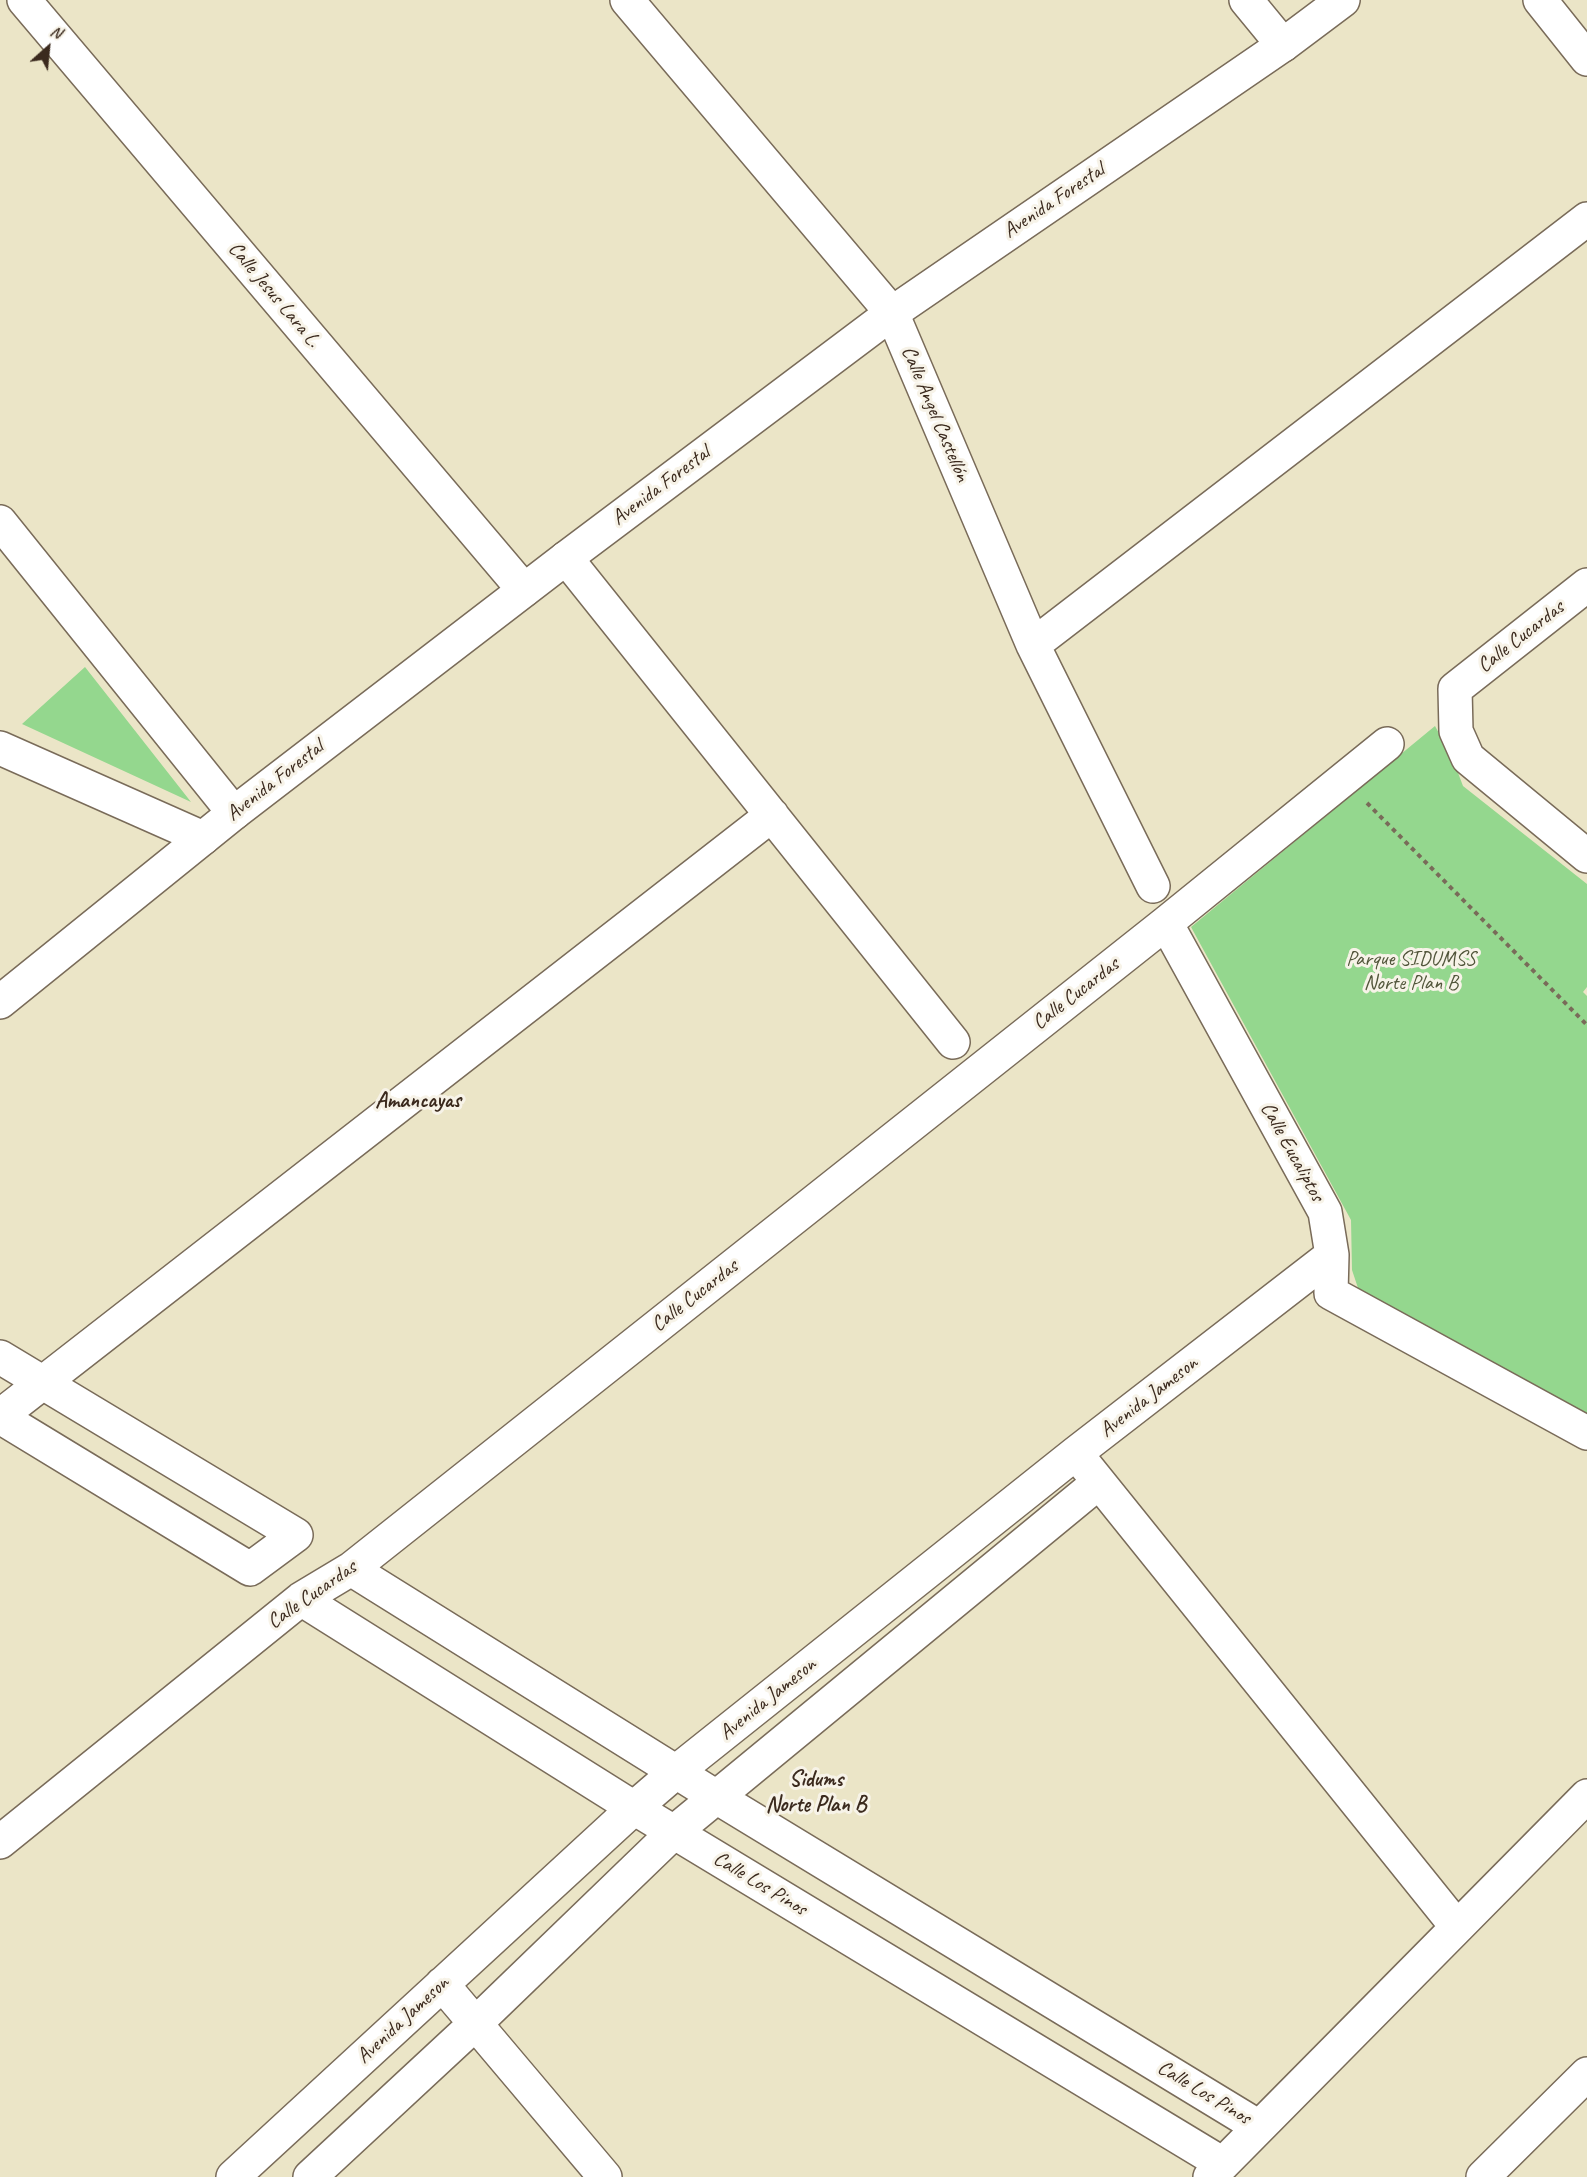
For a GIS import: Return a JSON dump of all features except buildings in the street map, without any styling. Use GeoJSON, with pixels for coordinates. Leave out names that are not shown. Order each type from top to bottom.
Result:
{"type":"FeatureCollection","features":[{"type":"Feature","properties":{"kind":"street","name":"Calle Jesus Lara L."},"geometry":{"type":"LineString","coordinates":[[24,0],[524,590]]}},
{"type":"Feature","properties":{"kind":"street","name":"Calle Angel Castellón"},"geometry":{"type":"LineString","coordinates":[[627,0],[892,313],[1033,645],[1154,886]]}},
{"type":"Feature","properties":{"kind":"street"},"geometry":{"type":"LineString","coordinates":[[1246,0],[1283,45]]}},
{"type":"Feature","properties":{"kind":"street","name":"Avenida Forestal"},"geometry":{"type":"LineString","coordinates":[[0,1002],[234,813],[566,558],[892,313],[1283,45],[1343,0]]}},
{"type":"Feature","properties":{"kind":"street"},"geometry":{"type":"LineString","coordinates":[[1540,0],[1587,59]]}},
{"type":"Feature","properties":{"kind":"street"},"geometry":{"type":"LineString","coordinates":[[1033,645],[1587,219]]}},
{"type":"Feature","properties":{"kind":"street"},"geometry":{"type":"LineString","coordinates":[[0,522],[234,813]]}},
{"type":"Feature","properties":{"kind":"street"},"geometry":{"type":"LineString","coordinates":[[566,558],[953,1042]]}},
{"type":"Feature","properties":{"kind":"street","name":"Calle Cucardas"},"geometry":{"type":"LineString","coordinates":[[1587,585],[1455,689],[1456,731],[1468,758],[1587,856]]}},
{"type":"Feature","properties":{"kind":"street","name":"Calle Cucardas"},"geometry":{"type":"LineString","coordinates":[[0,1842],[301,1599],[351,1569],[1166,923],[1387,744]]}},
{"type":"Feature","properties":{"kind":"street"},"geometry":{"type":"LineString","coordinates":[[0,748],[203,838]]}},
{"type":"Feature","properties":{"kind":"street"},"geometry":{"type":"LineString","coordinates":[[0,1357],[42,1383],[296,1536],[250,1569],[0,1416],[42,1383],[772,815]]}},
{"type":"Feature","properties":{"kind":"street","name":"Calle Eucaliptos"},"geometry":{"type":"LineString","coordinates":[[1166,923],[1325,1212],[1332,1255],[1331,1293],[1587,1433]]}},
{"type":"Feature","properties":{"kind":"street","name":"Avenida Jameson"},"geometry":{"type":"LineString","coordinates":[[233,2177],[676,1771],[1076,1453],[1332,1255]]}},
{"type":"Feature","properties":{"kind":"street"},"geometry":{"type":"LineString","coordinates":[[1076,1453],[1457,1927]]}},
{"type":"Feature","properties":{"kind":"street","name":"Avenida Jameson"},"geometry":{"type":"LineString","coordinates":[[310,2177],[476,2023],[674,1833],[1098,1482]]}},
{"type":"Feature","properties":{"kind":"street","name":"Calle Los Pinos"},"geometry":{"type":"LineString","coordinates":[[351,1569],[718,1798],[1259,2127]]}},
{"type":"Feature","properties":{"kind":"street","name":"Calle Los Pinos"},"geometry":{"type":"LineString","coordinates":[[301,1599],[1216,2170]]}},
{"type":"Feature","properties":{"kind":"street"},"geometry":{"type":"LineString","coordinates":[[1216,2170],[1587,1796]]}},
{"type":"Feature","properties":{"kind":"street"},"geometry":{"type":"LineString","coordinates":[[442,1984],[604,2177]]}},
{"type":"Feature","properties":{"kind":"street"},"geometry":{"type":"LineString","coordinates":[[1483,2177],[1587,2074]]}},
{"type":"Feature","properties":{"kind":"path"},"geometry":{"type":"LineString","coordinates":[[1343,780],[1587,1024]]}},
{"type":"Feature","properties":{"kind":"green space"},"geometry":{"type":"Polygon","coordinates":[[[85,667],[191,802],[22,724],[85,667]]]}},
{"type":"Feature","properties":{"kind":"green space","name":"Parque SIDUMSS Norte Plan B"},"geometry":{"type":"Polygon","coordinates":[[[1435,726],[1452,757],[1463,786],[1587,884],[1587,987],[1583,992],[1587,996],[1587,1414],[1359,1291],[1352,1270],[1351,1220],[1191,927],[1435,726]]]}},
{"type":"Feature","properties":{"kind":"district","name":"Amancayas"},"geometry":{"type":"Point","coordinates":[418,1101]}},
{"type":"Feature","properties":{"kind":"district","name":"Sidums Norte Plan B"},"geometry":{"type":"Point","coordinates":[816,1793]}}]}
